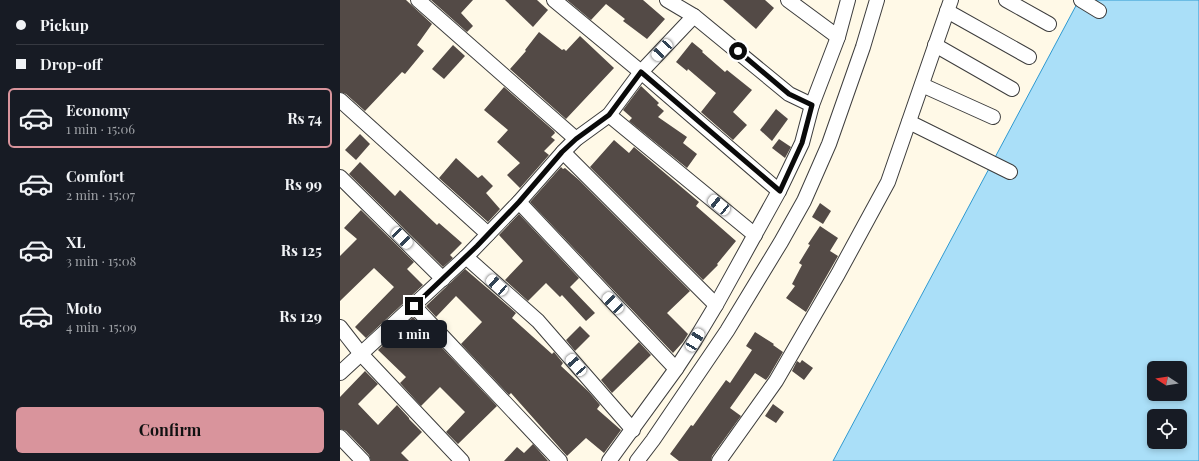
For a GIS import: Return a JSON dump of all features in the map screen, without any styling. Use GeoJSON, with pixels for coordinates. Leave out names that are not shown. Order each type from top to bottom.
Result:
{"type":"FeatureCollection","features":[{"type":"Feature","properties":{"kind":"street"},"geometry":{"type":"LineString","coordinates":[[418,0],[576,139]]}},
{"type":"Feature","properties":{"kind":"street"},"geometry":{"type":"LineString","coordinates":[[554,0],[780,191]]}},
{"type":"Feature","properties":{"kind":"street"},"geometry":{"type":"LineString","coordinates":[[666,0],[694,16],[789,94],[812,105]]}},
{"type":"Feature","properties":{"kind":"street"},"geometry":{"type":"LineString","coordinates":[[788,0],[838,37]]}},
{"type":"Feature","properties":{"kind":"street"},"geometry":{"type":"LineString","coordinates":[[609,461],[676,369],[716,305],[780,191],[802,143],[812,105],[838,37],[848,0]]}},
{"type":"Feature","properties":{"kind":"street"},"geometry":{"type":"LineString","coordinates":[[637,461],[653,440],[727,331],[804,201],[829,144],[863,47],[877,0]]}},
{"type":"Feature","properties":{"kind":"street"},"geometry":{"type":"LineString","coordinates":[[1006,0],[1049,24]]}},
{"type":"Feature","properties":{"kind":"street"},"geometry":{"type":"LineString","coordinates":[[1081,0],[1099,11]]}},
{"type":"Feature","properties":{"kind":"street"},"geometry":{"type":"LineString","coordinates":[[719,461],[776,381],[838,274],[888,182],[949,6],[1029,57]]}},
{"type":"Feature","properties":{"kind":"street"},"geometry":{"type":"LineString","coordinates":[[340,373],[466,257],[519,202],[562,152],[576,139],[609,115],[641,72],[694,16]]}},
{"type":"Feature","properties":{"kind":"street"},"geometry":{"type":"LineString","coordinates":[[935,45],[1012,89]]}},
{"type":"Feature","properties":{"kind":"street"},"geometry":{"type":"LineString","coordinates":[[922,85],[993,117]]}},
{"type":"Feature","properties":{"kind":"street"},"geometry":{"type":"LineString","coordinates":[[340,100],[488,234]]}},
{"type":"Feature","properties":{"kind":"street"},"geometry":{"type":"LineString","coordinates":[[609,115],[755,235]]}},
{"type":"Feature","properties":{"kind":"street"},"geometry":{"type":"LineString","coordinates":[[909,122],[1010,172]]}},
{"type":"Feature","properties":{"kind":"street"},"geometry":{"type":"LineString","coordinates":[[562,152],[716,305]]}},
{"type":"Feature","properties":{"kind":"street"},"geometry":{"type":"LineString","coordinates":[[340,177],[443,279]]}},
{"type":"Feature","properties":{"kind":"street"},"geometry":{"type":"LineString","coordinates":[[519,202],[676,369]]}},
{"type":"Feature","properties":{"kind":"street"},"geometry":{"type":"LineString","coordinates":[[466,257],[538,321],[633,430]]}},
{"type":"Feature","properties":{"kind":"street"},"geometry":{"type":"LineString","coordinates":[[414,306],[560,461]]}},
{"type":"Feature","properties":{"kind":"street"},"geometry":{"type":"LineString","coordinates":[[340,327],[361,354],[462,461]]}},
{"type":"Feature","properties":{"kind":"street"},"geometry":{"type":"LineString","coordinates":[[340,436],[363,461]]}},
{"type":"Feature","properties":{"kind":"water"},"geometry":{"type":"Polygon","coordinates":[[[1079,0],[1199,0],[1199,461],[833,461],[1079,0]]]}},
{"type":"Feature","properties":{"kind":"building"},"geometry":{"type":"Polygon","coordinates":[[[340,0],[406,0],[432,24],[417,45],[424,51],[405,74],[402,72],[365,111],[346,94],[340,92],[340,0]]]}},
{"type":"Feature","properties":{"kind":"building"},"geometry":{"type":"Polygon","coordinates":[[[431,0],[473,0],[461,13],[473,26],[467,32],[431,0]]]}},
{"type":"Feature","properties":{"kind":"building"},"geometry":{"type":"Polygon","coordinates":[[[505,0],[537,0],[548,10],[533,27],[505,0]]]}},
{"type":"Feature","properties":{"kind":"building"},"geometry":{"type":"Polygon","coordinates":[[[567,0],[643,0],[665,19],[647,39],[623,21],[625,19],[606,4],[591,20],[567,0]]]}},
{"type":"Feature","properties":{"kind":"building"},"geometry":{"type":"Polygon","coordinates":[[[723,0],[765,0],[774,8],[756,29],[723,0]]]}},
{"type":"Feature","properties":{"kind":"building"},"geometry":{"type":"Polygon","coordinates":[[[539,32],[562,50],[564,49],[566,51],[580,36],[614,68],[566,119],[510,69],[526,51],[525,50],[539,32]]]}},
{"type":"Feature","properties":{"kind":"building"},"geometry":{"type":"Polygon","coordinates":[[[692,42],[725,72],[727,70],[752,90],[733,112],[747,125],[733,140],[701,112],[716,93],[688,69],[687,71],[676,62],[692,42]]]}},
{"type":"Feature","properties":{"kind":"building"},"geometry":{"type":"Polygon","coordinates":[[[453,45],[465,56],[444,79],[432,69],[453,45]]]}},
{"type":"Feature","properties":{"kind":"building"},"geometry":{"type":"Polygon","coordinates":[[[641,86],[659,103],[657,105],[664,111],[658,117],[687,137],[683,143],[697,154],[687,168],[629,121],[632,118],[623,110],[641,86]]]}},
{"type":"Feature","properties":{"kind":"building"},"geometry":{"type":"Polygon","coordinates":[[[504,87],[555,133],[551,137],[555,140],[544,151],[549,155],[520,188],[507,175],[520,163],[497,142],[508,130],[484,110],[504,87]]]}},
{"type":"Feature","properties":{"kind":"building"},"geometry":{"type":"Polygon","coordinates":[[[776,109],[788,119],[772,141],[760,130],[776,109]]]}},
{"type":"Feature","properties":{"kind":"building"},"geometry":{"type":"Polygon","coordinates":[[[360,134],[370,144],[356,160],[345,150],[360,134]]]}},
{"type":"Feature","properties":{"kind":"building"},"geometry":{"type":"Polygon","coordinates":[[[779,139],[791,147],[785,158],[772,148],[779,139]]]}},
{"type":"Feature","properties":{"kind":"building"},"geometry":{"type":"Polygon","coordinates":[[[614,140],[629,153],[634,147],[699,202],[696,206],[736,241],[717,264],[718,265],[703,280],[590,167],[614,140]]]}},
{"type":"Feature","properties":{"kind":"building"},"geometry":{"type":"Polygon","coordinates":[[[456,158],[478,178],[482,175],[493,186],[486,193],[500,209],[488,222],[439,178],[456,158]]]}},
{"type":"Feature","properties":{"kind":"building"},"geometry":{"type":"Polygon","coordinates":[[[360,162],[395,196],[400,190],[437,225],[439,223],[462,243],[450,255],[453,258],[443,267],[349,174],[360,162]]]}},
{"type":"Feature","properties":{"kind":"building"},"geometry":{"type":"Polygon","coordinates":[[[561,167],[563,169],[565,168],[579,180],[690,291],[667,313],[688,334],[673,353],[530,202],[561,167]]]}},
{"type":"Feature","properties":{"kind":"building"},"geometry":{"type":"Polygon","coordinates":[[[820,203],[831,211],[823,224],[812,217],[820,203]]]}},
{"type":"Feature","properties":{"kind":"building"},"geometry":{"type":"Polygon","coordinates":[[[361,210],[414,262],[407,269],[423,285],[366,338],[355,327],[394,287],[374,268],[340,301],[340,256],[357,239],[344,228],[361,210]]]}},
{"type":"Feature","properties":{"kind":"building"},"geometry":{"type":"Polygon","coordinates":[[[519,214],[579,278],[570,287],[595,313],[586,321],[562,295],[560,297],[546,283],[528,301],[505,280],[523,261],[499,235],[519,214]]]}},
{"type":"Feature","properties":{"kind":"building"},"geometry":{"type":"Polygon","coordinates":[[[820,226],[838,238],[830,251],[838,256],[806,312],[786,298],[795,286],[792,284],[802,265],[799,263],[810,245],[808,244],[820,226]]]}},
{"type":"Feature","properties":{"kind":"building"},"geometry":{"type":"Polygon","coordinates":[[[465,269],[516,313],[512,318],[552,354],[554,352],[563,363],[561,366],[589,392],[600,405],[597,409],[621,430],[604,453],[586,438],[567,456],[511,393],[509,395],[461,344],[482,322],[456,296],[436,317],[426,306],[465,269]]]}},
{"type":"Feature","properties":{"kind":"building"},"geometry":{"type":"Polygon","coordinates":[[[413,317],[497,406],[458,444],[446,432],[465,412],[440,387],[421,406],[400,383],[406,377],[378,350],[413,317]]]}},
{"type":"Feature","properties":{"kind":"building"},"geometry":{"type":"Polygon","coordinates":[[[580,326],[590,336],[575,351],[566,340],[580,326]]]}},
{"type":"Feature","properties":{"kind":"building"},"geometry":{"type":"Polygon","coordinates":[[[755,332],[774,344],[773,345],[783,352],[769,376],[766,380],[755,373],[730,408],[741,416],[712,456],[711,461],[679,461],[670,454],[691,425],[693,426],[726,380],[730,383],[752,350],[746,346],[755,332]]]}},
{"type":"Feature","properties":{"kind":"building"},"geometry":{"type":"Polygon","coordinates":[[[639,342],[651,355],[612,393],[601,380],[639,342]]]}},
{"type":"Feature","properties":{"kind":"building"},"geometry":{"type":"Polygon","coordinates":[[[802,360],[813,368],[804,380],[792,371],[797,361],[800,363],[802,360]]]}},
{"type":"Feature","properties":{"kind":"building"},"geometry":{"type":"Polygon","coordinates":[[[365,371],[378,384],[358,404],[378,425],[397,405],[422,432],[401,453],[409,461],[371,461],[369,455],[346,431],[340,429],[340,397],[365,371]]]}},
{"type":"Feature","properties":{"kind":"building"},"geometry":{"type":"Polygon","coordinates":[[[773,404],[784,412],[776,423],[765,416],[773,404]]]}},
{"type":"Feature","properties":{"kind":"building"},"geometry":{"type":"Polygon","coordinates":[[[533,444],[548,461],[504,461],[517,447],[524,453],[533,444]]]}},
{"type":"Feature","properties":{"kind":"route"},"geometry":{"type":"LineString","coordinates":[[414,306],[477,246],[519,202],[562,152],[576,139],[609,115],[641,72],[780,191],[802,143],[812,105],[789,94],[738,51]]}}]}
